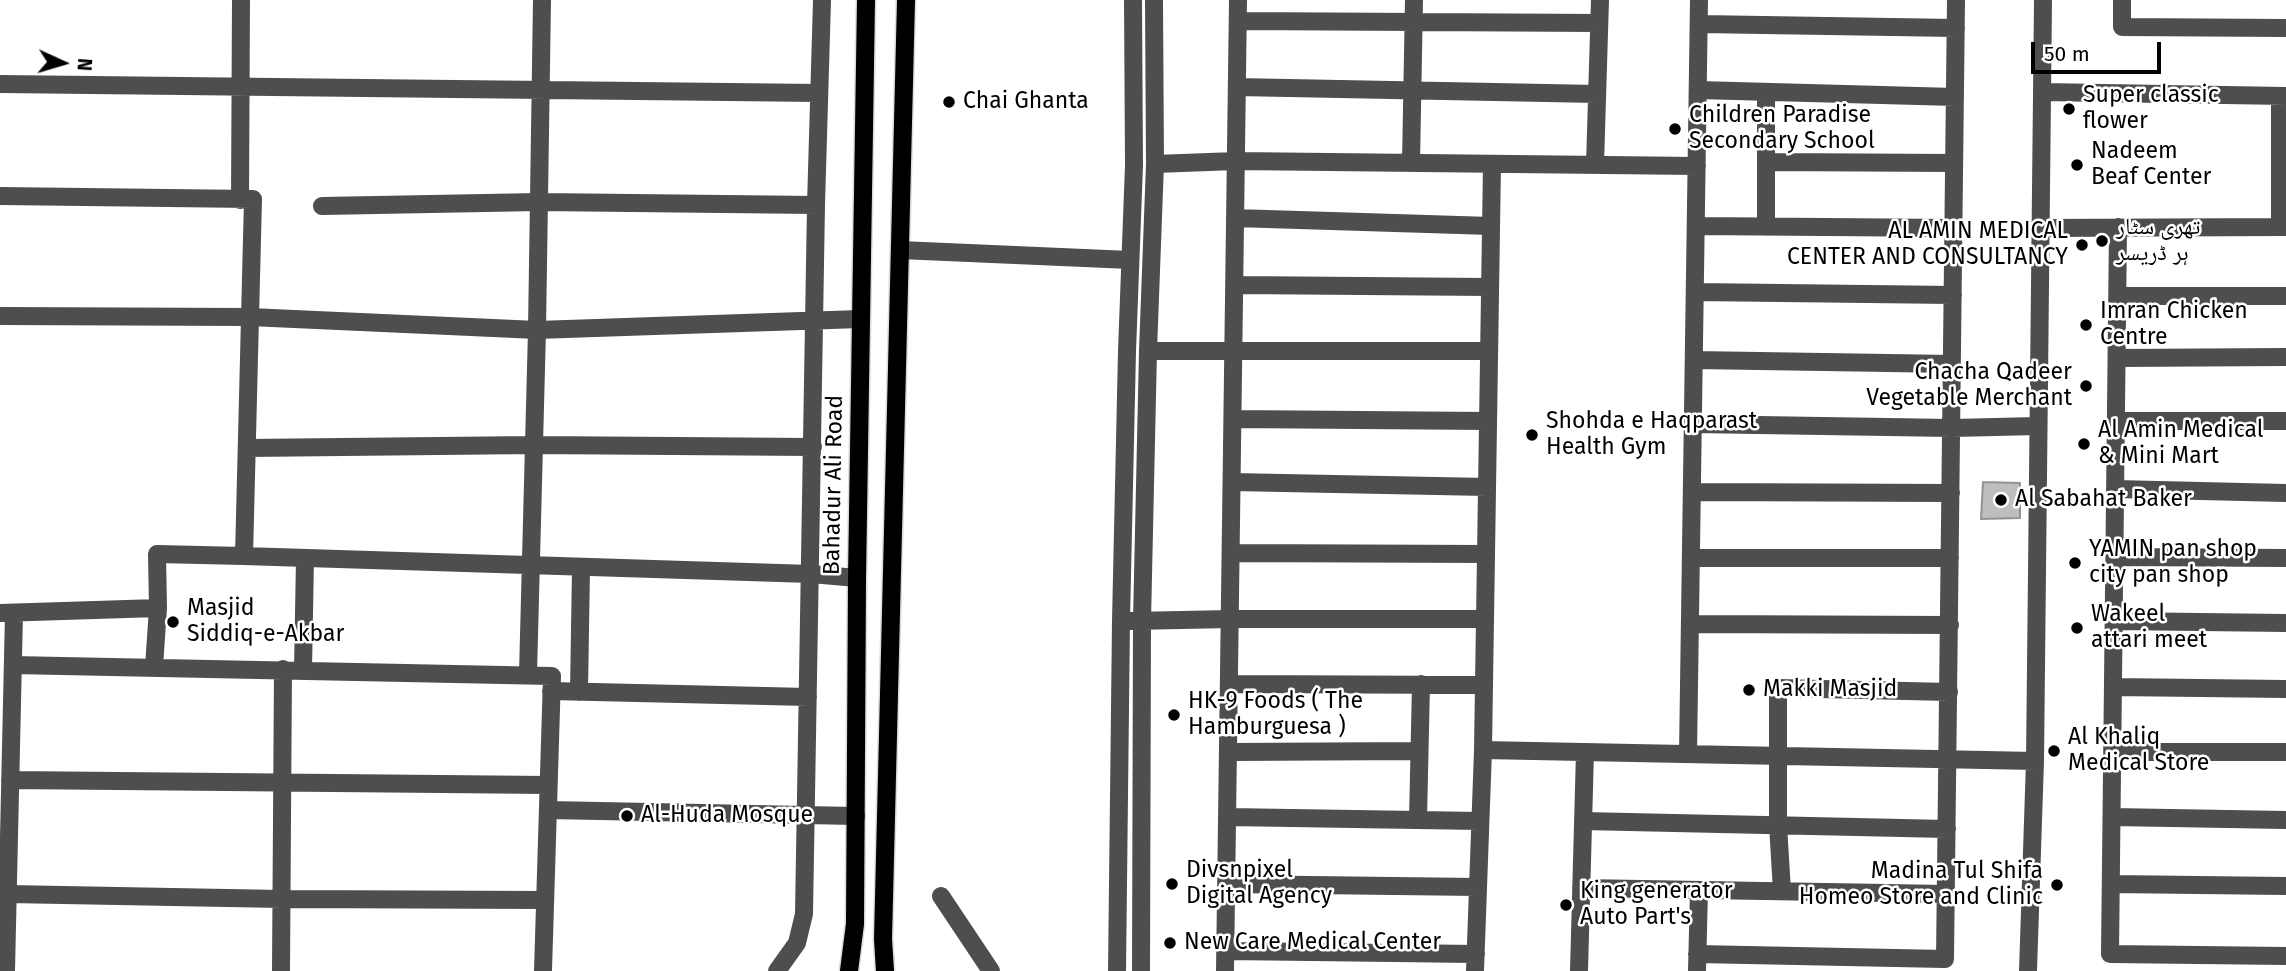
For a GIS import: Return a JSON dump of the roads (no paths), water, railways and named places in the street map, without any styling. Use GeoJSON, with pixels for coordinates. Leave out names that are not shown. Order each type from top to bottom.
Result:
{"type":"FeatureCollection","features":[{"type":"Feature","properties":{"kind":"main road","name":"Bahadur Ali Road"},"geometry":{"type":"LineString","coordinates":[[849,971],[855,924],[860,319],[866,0]]}},
{"type":"Feature","properties":{"kind":"main road"},"geometry":{"type":"LineString","coordinates":[[885,971],[883,939],[906,0]]}},
{"type":"Feature","properties":{"kind":"street"},"geometry":{"type":"LineString","coordinates":[[240,200],[242,0]]}},
{"type":"Feature","properties":{"kind":"street"},"geometry":{"type":"LineString","coordinates":[[528,674],[542,0]]}},
{"type":"Feature","properties":{"kind":"street"},"geometry":{"type":"LineString","coordinates":[[777,971],[797,943],[804,914],[822,0]]}},
{"type":"Feature","properties":{"kind":"street"},"geometry":{"type":"LineString","coordinates":[[1117,971],[1121,621],[1134,165],[1133,0]]}},
{"type":"Feature","properties":{"kind":"street"},"geometry":{"type":"LineString","coordinates":[[1141,971],[1142,621],[1148,351],[1156,164],[1154,0]]}},
{"type":"Feature","properties":{"kind":"street"},"geometry":{"type":"LineString","coordinates":[[1226,971],[1238,0]]}},
{"type":"Feature","properties":{"kind":"street"},"geometry":{"type":"LineString","coordinates":[[1411,163],[1414,0]]}},
{"type":"Feature","properties":{"kind":"street"},"geometry":{"type":"LineString","coordinates":[[1595,165],[1600,0]]}},
{"type":"Feature","properties":{"kind":"street"},"geometry":{"type":"LineString","coordinates":[[1688,754],[1699,0]]}},
{"type":"Feature","properties":{"kind":"street"},"geometry":{"type":"LineString","coordinates":[[1699,890],[1697,963],[1945,959],[1956,0]]}},
{"type":"Feature","properties":{"kind":"street"},"geometry":{"type":"LineString","coordinates":[[2028,971],[2035,761],[2043,0]]}},
{"type":"Feature","properties":{"kind":"street"},"geometry":{"type":"LineString","coordinates":[[2122,0],[2122,27],[2286,28]]}},
{"type":"Feature","properties":{"kind":"street"},"geometry":{"type":"LineString","coordinates":[[1238,21],[1599,23]]}},
{"type":"Feature","properties":{"kind":"street"},"geometry":{"type":"LineString","coordinates":[[1699,24],[1956,28]]}},
{"type":"Feature","properties":{"kind":"street"},"geometry":{"type":"LineString","coordinates":[[0,84],[819,93]]}},
{"type":"Feature","properties":{"kind":"street"},"geometry":{"type":"LineString","coordinates":[[1237,88],[1597,94]]}},
{"type":"Feature","properties":{"kind":"street"},"geometry":{"type":"LineString","coordinates":[[1698,90],[1955,97]]}},
{"type":"Feature","properties":{"kind":"street"},"geometry":{"type":"LineString","coordinates":[[1766,92],[1766,227]]}},
{"type":"Feature","properties":{"kind":"street"},"geometry":{"type":"LineString","coordinates":[[2040,228],[2283,227],[2283,96],[2042,92]]}},
{"type":"Feature","properties":{"kind":"street"},"geometry":{"type":"LineString","coordinates":[[1156,164],[1236,161],[1697,166]]}},
{"type":"Feature","properties":{"kind":"street"},"geometry":{"type":"LineString","coordinates":[[1766,162],[1954,163]]}},
{"type":"Feature","properties":{"kind":"street"},"geometry":{"type":"LineString","coordinates":[[1227,951],[1476,963],[1483,750],[1492,164]]}},
{"type":"Feature","properties":{"kind":"street"},"geometry":{"type":"LineString","coordinates":[[0,196],[253,199],[244,556]]}},
{"type":"Feature","properties":{"kind":"street"},"geometry":{"type":"LineString","coordinates":[[322,205],[539,202],[816,205]]}},
{"type":"Feature","properties":{"kind":"street"},"geometry":{"type":"LineString","coordinates":[[1235,218],[1491,226]]}},
{"type":"Feature","properties":{"kind":"street"},"geometry":{"type":"LineString","coordinates":[[1696,226],[1954,228]]}},
{"type":"Feature","properties":{"kind":"street"},"geometry":{"type":"LineString","coordinates":[[2118,228],[2110,954],[2286,956]]}},
{"type":"Feature","properties":{"kind":"street"},"geometry":{"type":"LineString","coordinates":[[900,250],[1130,260]]}},
{"type":"Feature","properties":{"kind":"street"},"geometry":{"type":"LineString","coordinates":[[1235,285],[1490,287]]}},
{"type":"Feature","properties":{"kind":"street"},"geometry":{"type":"LineString","coordinates":[[1695,292],[1953,295]]}},
{"type":"Feature","properties":{"kind":"street"},"geometry":{"type":"LineString","coordinates":[[2118,296],[2286,296]]}},
{"type":"Feature","properties":{"kind":"street"},"geometry":{"type":"LineString","coordinates":[[0,316],[250,317],[537,330],[860,319]]}},
{"type":"Feature","properties":{"kind":"street"},"geometry":{"type":"LineString","coordinates":[[1148,351],[1489,351]]}},
{"type":"Feature","properties":{"kind":"street"},"geometry":{"type":"LineString","coordinates":[[2117,358],[2286,357]]}},
{"type":"Feature","properties":{"kind":"street"},"geometry":{"type":"LineString","coordinates":[[1694,360],[1952,364]]}},
{"type":"Feature","properties":{"kind":"street"},"geometry":{"type":"LineString","coordinates":[[1233,419],[1488,421]]}},
{"type":"Feature","properties":{"kind":"street"},"geometry":{"type":"LineString","coordinates":[[2117,421],[2286,421]]}},
{"type":"Feature","properties":{"kind":"street"},"geometry":{"type":"LineString","coordinates":[[1693,424],[1952,428],[2038,426]]}},
{"type":"Feature","properties":{"kind":"street"},"geometry":{"type":"LineString","coordinates":[[247,448],[534,445],[813,447]]}},
{"type":"Feature","properties":{"kind":"street"},"geometry":{"type":"LineString","coordinates":[[1232,482],[1487,487]]}},
{"type":"Feature","properties":{"kind":"street"},"geometry":{"type":"LineString","coordinates":[[2115,489],[2286,493]]}},
{"type":"Feature","properties":{"kind":"street"},"geometry":{"type":"LineString","coordinates":[[1692,492],[1951,493]]}},
{"type":"Feature","properties":{"kind":"street"},"geometry":{"type":"LineString","coordinates":[[1231,553],[1486,554]]}},
{"type":"Feature","properties":{"kind":"street"},"geometry":{"type":"LineString","coordinates":[[154,667],[158,608],[157,554],[811,574],[857,578]]}},
{"type":"Feature","properties":{"kind":"street"},"geometry":{"type":"LineString","coordinates":[[2115,557],[2286,558]]}},
{"type":"Feature","properties":{"kind":"street"},"geometry":{"type":"LineString","coordinates":[[303,670],[306,558]]}},
{"type":"Feature","properties":{"kind":"street"},"geometry":{"type":"LineString","coordinates":[[1690,558],[1950,558]]}},
{"type":"Feature","properties":{"kind":"street"},"geometry":{"type":"LineString","coordinates":[[579,692],[581,568]]}},
{"type":"Feature","properties":{"kind":"street"},"geometry":{"type":"LineString","coordinates":[[6,971],[8,894],[4,845],[10,780],[6,733],[13,665],[7,613],[158,608]]}},
{"type":"Feature","properties":{"kind":"street"},"geometry":{"type":"LineString","coordinates":[[1121,621],[1485,620]]}},
{"type":"Feature","properties":{"kind":"street"},"geometry":{"type":"LineString","coordinates":[[2114,621],[2286,623]]}},
{"type":"Feature","properties":{"kind":"street"},"geometry":{"type":"LineString","coordinates":[[1690,624],[1950,625]]}},
{"type":"Feature","properties":{"kind":"street"},"geometry":{"type":"LineString","coordinates":[[13,665],[552,676],[544,971]]}},
{"type":"Feature","properties":{"kind":"street"},"geometry":{"type":"LineString","coordinates":[[281,971],[283,669]]}},
{"type":"Feature","properties":{"kind":"street"},"geometry":{"type":"LineString","coordinates":[[1230,684],[1484,685]]}},
{"type":"Feature","properties":{"kind":"street"},"geometry":{"type":"LineString","coordinates":[[1418,820],[1421,684]]}},
{"type":"Feature","properties":{"kind":"street"},"geometry":{"type":"LineString","coordinates":[[2113,687],[2286,689]]}},
{"type":"Feature","properties":{"kind":"street"},"geometry":{"type":"LineString","coordinates":[[1782,891],[1778,825],[1779,688],[1949,692]]}},
{"type":"Feature","properties":{"kind":"street"},"geometry":{"type":"LineString","coordinates":[[551,691],[808,697]]}},
{"type":"Feature","properties":{"kind":"street"},"geometry":{"type":"LineString","coordinates":[[1483,750],[2035,761]]}},
{"type":"Feature","properties":{"kind":"street"},"geometry":{"type":"LineString","coordinates":[[1229,752],[1419,751]]}},
{"type":"Feature","properties":{"kind":"street"},"geometry":{"type":"LineString","coordinates":[[1579,971],[1585,752]]}},
{"type":"Feature","properties":{"kind":"street"},"geometry":{"type":"LineString","coordinates":[[2113,752],[2286,752]]}},
{"type":"Feature","properties":{"kind":"street"},"geometry":{"type":"LineString","coordinates":[[10,780],[548,785]]}},
{"type":"Feature","properties":{"kind":"street"},"geometry":{"type":"LineString","coordinates":[[548,810],[856,816]]}},
{"type":"Feature","properties":{"kind":"street"},"geometry":{"type":"LineString","coordinates":[[1228,817],[1480,821]]}},
{"type":"Feature","properties":{"kind":"street"},"geometry":{"type":"LineString","coordinates":[[2112,817],[2286,820]]}},
{"type":"Feature","properties":{"kind":"street"},"geometry":{"type":"LineString","coordinates":[[1583,821],[1947,829]]}},
{"type":"Feature","properties":{"kind":"street"},"geometry":{"type":"LineString","coordinates":[[1227,884],[1478,887]]}},
{"type":"Feature","properties":{"kind":"street"},"geometry":{"type":"LineString","coordinates":[[2111,884],[2286,886]]}},
{"type":"Feature","properties":{"kind":"street"},"geometry":{"type":"LineString","coordinates":[[1581,888],[1946,894]]}},
{"type":"Feature","properties":{"kind":"street"},"geometry":{"type":"LineString","coordinates":[[8,894],[282,900],[545,900]]}},
{"type":"Feature","properties":{"kind":"street"},"geometry":{"type":"LineString","coordinates":[[941,896],[991,971]]}},
{"type":"Feature","properties":{"kind":"place","name":"Chai Ghanta"},"geometry":{"type":"Point","coordinates":[949,102]}},
{"type":"Feature","properties":{"kind":"place","name":"Super classic flower"},"geometry":{"type":"Point","coordinates":[2069,109]}},
{"type":"Feature","properties":{"kind":"place","name":"Children Paradise Secondary School"},"geometry":{"type":"Point","coordinates":[1675,129]}},
{"type":"Feature","properties":{"kind":"place","name":"Nadeem Beaf Center"},"geometry":{"type":"Point","coordinates":[2077,165]}},
{"type":"Feature","properties":{"kind":"place","name":"تھری سٹار ہر ڈریسر"},"geometry":{"type":"Point","coordinates":[2102,241]}},
{"type":"Feature","properties":{"kind":"place","name":"AL AMIN MEDICAL CENTER AND CONSULTANCY"},"geometry":{"type":"Point","coordinates":[2082,245]}},
{"type":"Feature","properties":{"kind":"place","name":"Imran Chicken Centre"},"geometry":{"type":"Point","coordinates":[2086,325]}},
{"type":"Feature","properties":{"kind":"place","name":"Chacha Qadeer Vegetable Merchant"},"geometry":{"type":"Point","coordinates":[2086,386]}},
{"type":"Feature","properties":{"kind":"place","name":"Shohda e Haqparast Health Gym"},"geometry":{"type":"Point","coordinates":[1532,435]}},
{"type":"Feature","properties":{"kind":"place","name":"Al Amin Medical & Mini Mart"},"geometry":{"type":"Point","coordinates":[2084,444]}},
{"type":"Feature","properties":{"kind":"place","name":"Al Sabahat Baker"},"geometry":{"type":"Point","coordinates":[2001,500]}},
{"type":"Feature","properties":{"kind":"place","name":"YAMIN pan shop city pan shop"},"geometry":{"type":"Point","coordinates":[2075,563]}},
{"type":"Feature","properties":{"kind":"place","name":"Masjid Siddiq-e-Akbar"},"geometry":{"type":"Point","coordinates":[173,622]}},
{"type":"Feature","properties":{"kind":"place","name":"Wakeel attari meet"},"geometry":{"type":"Point","coordinates":[2077,628]}},
{"type":"Feature","properties":{"kind":"place","name":"Makki Masjid"},"geometry":{"type":"Point","coordinates":[1749,690]}},
{"type":"Feature","properties":{"kind":"place","name":"HK-9 Foods ( The Hamburguesa )"},"geometry":{"type":"Point","coordinates":[1174,715]}},
{"type":"Feature","properties":{"kind":"place","name":"Al Khaliq Medical Store"},"geometry":{"type":"Point","coordinates":[2054,751]}},
{"type":"Feature","properties":{"kind":"place","name":"Al-Huda Mosque"},"geometry":{"type":"Point","coordinates":[627,816]}},
{"type":"Feature","properties":{"kind":"place","name":"Divsnpixel Digital Agency"},"geometry":{"type":"Point","coordinates":[1172,884]}},
{"type":"Feature","properties":{"kind":"place","name":"Madina Tul Shifa Homeo Store and Clinic"},"geometry":{"type":"Point","coordinates":[2057,885]}},
{"type":"Feature","properties":{"kind":"place","name":"King generator Auto Part's"},"geometry":{"type":"Point","coordinates":[1566,905]}},
{"type":"Feature","properties":{"kind":"place","name":"New Care Medical Center"},"geometry":{"type":"Point","coordinates":[1170,943]}}]}
